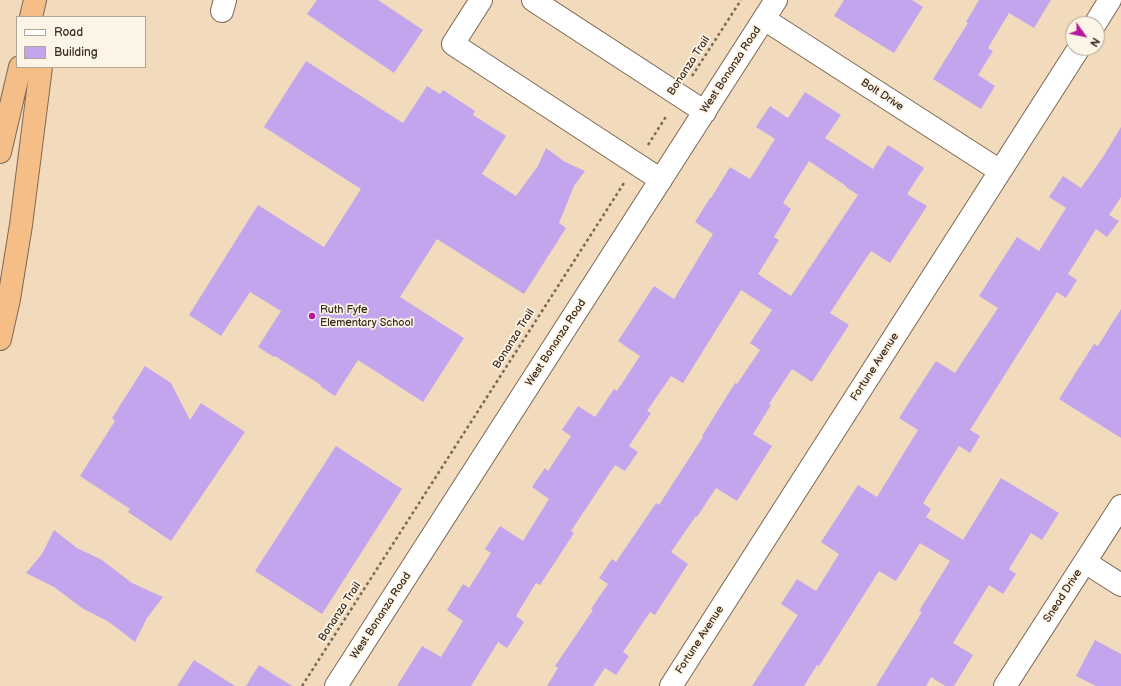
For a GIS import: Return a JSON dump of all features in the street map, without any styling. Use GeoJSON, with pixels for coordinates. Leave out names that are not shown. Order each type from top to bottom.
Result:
{"type":"FeatureCollection","features":[{"type":"Feature","properties":{"kind":"highway"},"geometry":{"type":"LineString","coordinates":[[31,16],[35,0]]}},
{"type":"Feature","properties":{"kind":"highway"},"geometry":{"type":"LineString","coordinates":[[47,16],[49,0]]}},
{"type":"Feature","properties":{"kind":"highway"},"geometry":{"type":"LineString","coordinates":[[0,152],[20,68]]}},
{"type":"Feature","properties":{"kind":"highway"},"geometry":{"type":"LineString","coordinates":[[0,339],[9,299],[20,233],[41,68]]}},
{"type":"Feature","properties":{"kind":"street"},"geometry":{"type":"LineString","coordinates":[[481,0],[453,44],[661,180]]}},
{"type":"Feature","properties":{"kind":"street"},"geometry":{"type":"LineString","coordinates":[[533,0],[704,112]]}},
{"type":"Feature","properties":{"kind":"street","name":"West Bonanza Road"},"geometry":{"type":"LineString","coordinates":[[336,686],[776,0]]}},
{"type":"Feature","properties":{"kind":"street"},"geometry":{"type":"LineString","coordinates":[[1100,16],[1110,0]]}},
{"type":"Feature","properties":{"kind":"street","name":"Bolt Drive"},"geometry":{"type":"LineString","coordinates":[[764,19],[1000,171]]}},
{"type":"Feature","properties":{"kind":"street","name":"Fortune Avenue"},"geometry":{"type":"LineString","coordinates":[[671,686],[1074,56]]}},
{"type":"Feature","properties":{"kind":"street","name":"Snead Drive"},"geometry":{"type":"LineString","coordinates":[[1005,686],[1121,506]]}},
{"type":"Feature","properties":{"kind":"street"},"geometry":{"type":"LineString","coordinates":[[1085,562],[1121,585]]}},
{"type":"Feature","properties":{"kind":"path","name":"Bonanza Trail"},"geometry":{"type":"LineString","coordinates":[[302,686],[741,0]]}},
{"type":"Feature","properties":{"kind":"building"},"geometry":{"type":"Polygon","coordinates":[[[317,0],[378,0],[423,30],[394,73],[307,14],[317,0]]]}},
{"type":"Feature","properties":{"kind":"building"},"geometry":{"type":"Polygon","coordinates":[[[844,0],[912,0],[923,7],[894,53],[834,16],[844,0]]]}},
{"type":"Feature","properties":{"kind":"building"},"geometry":{"type":"Polygon","coordinates":[[[979,0],[1051,0],[1034,28],[1009,13],[988,48],[993,51],[978,75],[995,86],[981,109],[933,79],[968,23],[966,22],[979,0]]]}},
{"type":"Feature","properties":{"kind":"building"},"geometry":{"type":"Polygon","coordinates":[[[306,61],[403,123],[427,86],[440,94],[443,90],[475,111],[473,115],[506,136],[482,174],[516,196],[538,166],[546,148],[565,162],[585,171],[574,186],[559,223],[566,228],[524,294],[437,239],[400,297],[464,338],[423,402],[358,360],[335,396],[320,386],[321,385],[258,347],[281,311],[250,292],[221,336],[189,315],[258,205],[324,247],[361,189],[264,127],[306,61]]]}},
{"type":"Feature","properties":{"kind":"building"},"geometry":{"type":"Polygon","coordinates":[[[805,92],[841,115],[825,138],[873,169],[888,145],[924,168],[907,194],[927,206],[890,263],[871,251],[843,293],[830,313],[849,325],[812,382],[792,369],[769,404],[771,405],[753,434],[772,446],[737,501],[716,488],[697,517],[696,516],[671,552],[688,564],[655,615],[650,612],[623,652],[629,656],[616,675],[605,668],[593,686],[547,686],[558,668],[555,666],[593,610],[591,609],[608,584],[599,578],[612,559],[616,562],[656,503],[659,505],[703,437],[702,436],[735,383],[737,384],[760,350],[750,343],[772,310],[741,290],[683,383],[671,376],[647,411],[651,413],[629,446],[638,452],[625,471],[615,465],[571,531],[574,533],[540,585],[536,583],[516,616],[524,622],[507,648],[498,642],[471,686],[397,686],[422,646],[441,657],[463,621],[447,610],[463,584],[469,588],[491,553],[485,549],[500,526],[523,541],[549,499],[532,487],[545,468],[548,471],[571,436],[562,430],[578,406],[595,417],[614,389],[617,391],[640,356],[618,341],[654,286],[674,299],[713,234],[695,222],[710,198],[730,167],[750,179],[775,139],[756,127],[770,106],[788,118],[805,92]],[[809,161],[783,203],[791,209],[774,237],[779,240],[758,274],[791,296],[858,195],[809,161]]]}},
{"type":"Feature","properties":{"kind":"building"},"geometry":{"type":"Polygon","coordinates":[[[1121,127],[1121,197],[1109,215],[1119,221],[1107,237],[1096,229],[1068,274],[1077,280],[1066,298],[1057,292],[970,430],[980,436],[970,453],[959,446],[923,503],[931,509],[926,517],[963,540],[1001,478],[1059,513],[1042,540],[1031,533],[1009,569],[1016,574],[1003,594],[989,585],[953,643],[973,655],[954,686],[945,686],[931,677],[926,686],[876,686],[922,612],[919,611],[950,561],[920,543],[896,581],[879,571],[819,666],[817,665],[804,686],[752,686],[798,615],[781,604],[797,579],[816,591],[839,554],[821,542],[858,485],[877,497],[918,430],[899,418],[936,361],[955,373],[998,308],[979,296],[1017,237],[1039,251],[1066,208],[1049,197],[1063,176],[1081,188],[1103,157],[1121,127]]]}},
{"type":"Feature","properties":{"kind":"building"},"geometry":{"type":"Polygon","coordinates":[[[1121,309],[1121,438],[1059,399],[1094,344],[1098,346],[1121,309]]]}},
{"type":"Feature","properties":{"kind":"building"},"geometry":{"type":"Polygon","coordinates":[[[145,366],[171,383],[190,420],[201,403],[245,432],[171,541],[128,512],[130,509],[80,476],[115,421],[112,418],[145,366]]]}},
{"type":"Feature","properties":{"kind":"building"},"geometry":{"type":"Polygon","coordinates":[[[336,446],[402,489],[322,614],[255,571],[336,446]]]}},
{"type":"Feature","properties":{"kind":"building"},"geometry":{"type":"Polygon","coordinates":[[[54,530],[77,548],[102,560],[132,583],[163,597],[147,618],[135,642],[109,622],[82,608],[54,587],[26,573],[42,554],[54,530]]]}},
{"type":"Feature","properties":{"kind":"building"},"geometry":{"type":"Polygon","coordinates":[[[1095,640],[1121,654],[1121,686],[1096,686],[1076,676],[1095,640]]]}},
{"type":"Feature","properties":{"kind":"building"},"geometry":{"type":"Polygon","coordinates":[[[194,660],[235,686],[177,686],[194,660]]]}},
{"type":"Feature","properties":{"kind":"building"},"geometry":{"type":"Polygon","coordinates":[[[259,665],[292,686],[246,686],[259,665]]]}},
{"type":"Feature","properties":{"kind":"place","name":"Ruth Fyfe Elementary School"},"geometry":{"type":"Point","coordinates":[312,316]}}]}
